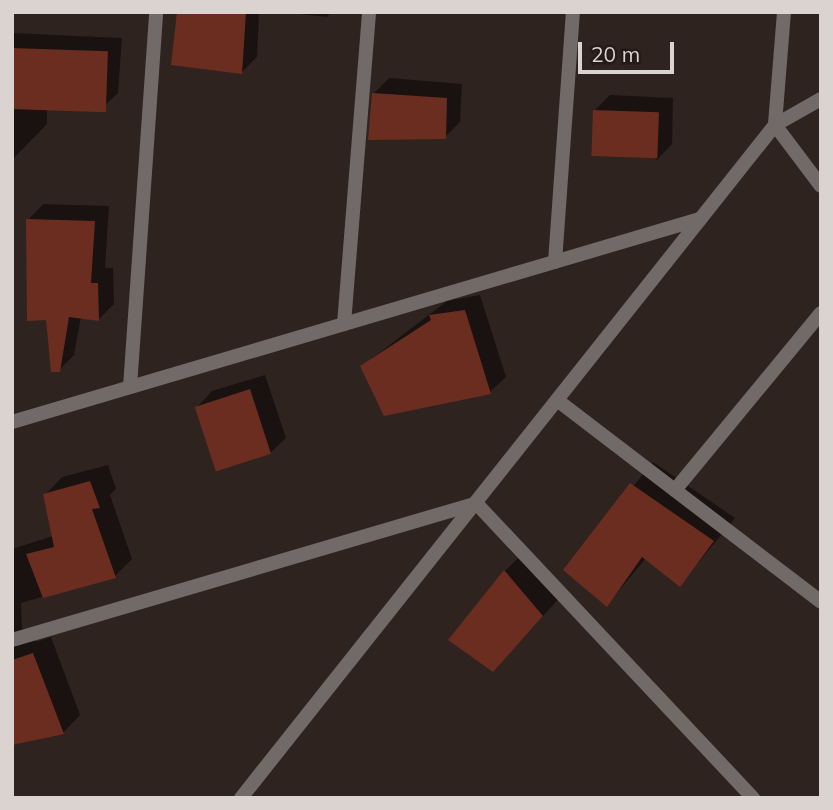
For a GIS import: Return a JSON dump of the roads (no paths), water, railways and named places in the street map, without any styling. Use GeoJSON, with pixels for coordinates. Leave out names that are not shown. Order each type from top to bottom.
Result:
{"type":"FeatureCollection","features":[{"type":"Feature","properties":{"kind":"street"},"geometry":{"type":"LineString","coordinates":[[130,387],[156,12]]}},
{"type":"Feature","properties":{"kind":"street"},"geometry":{"type":"LineString","coordinates":[[344,324],[369,12]]}},
{"type":"Feature","properties":{"kind":"street"},"geometry":{"type":"LineString","coordinates":[[555,262],[573,12]]}},
{"type":"Feature","properties":{"kind":"street"},"geometry":{"type":"LineString","coordinates":[[784,12],[775,125],[821,186]]}},
{"type":"Feature","properties":{"kind":"street"},"geometry":{"type":"LineString","coordinates":[[241,798],[775,125],[821,99]]}},
{"type":"Feature","properties":{"kind":"street"},"geometry":{"type":"LineString","coordinates":[[12,422],[700,219]]}},
{"type":"Feature","properties":{"kind":"street"},"geometry":{"type":"LineString","coordinates":[[675,491],[821,313]]}},
{"type":"Feature","properties":{"kind":"street"},"geometry":{"type":"LineString","coordinates":[[557,400],[821,603]]}},
{"type":"Feature","properties":{"kind":"street"},"geometry":{"type":"LineString","coordinates":[[12,640],[476,503]]}},
{"type":"Feature","properties":{"kind":"street"},"geometry":{"type":"LineString","coordinates":[[476,503],[753,798]]}}]}
